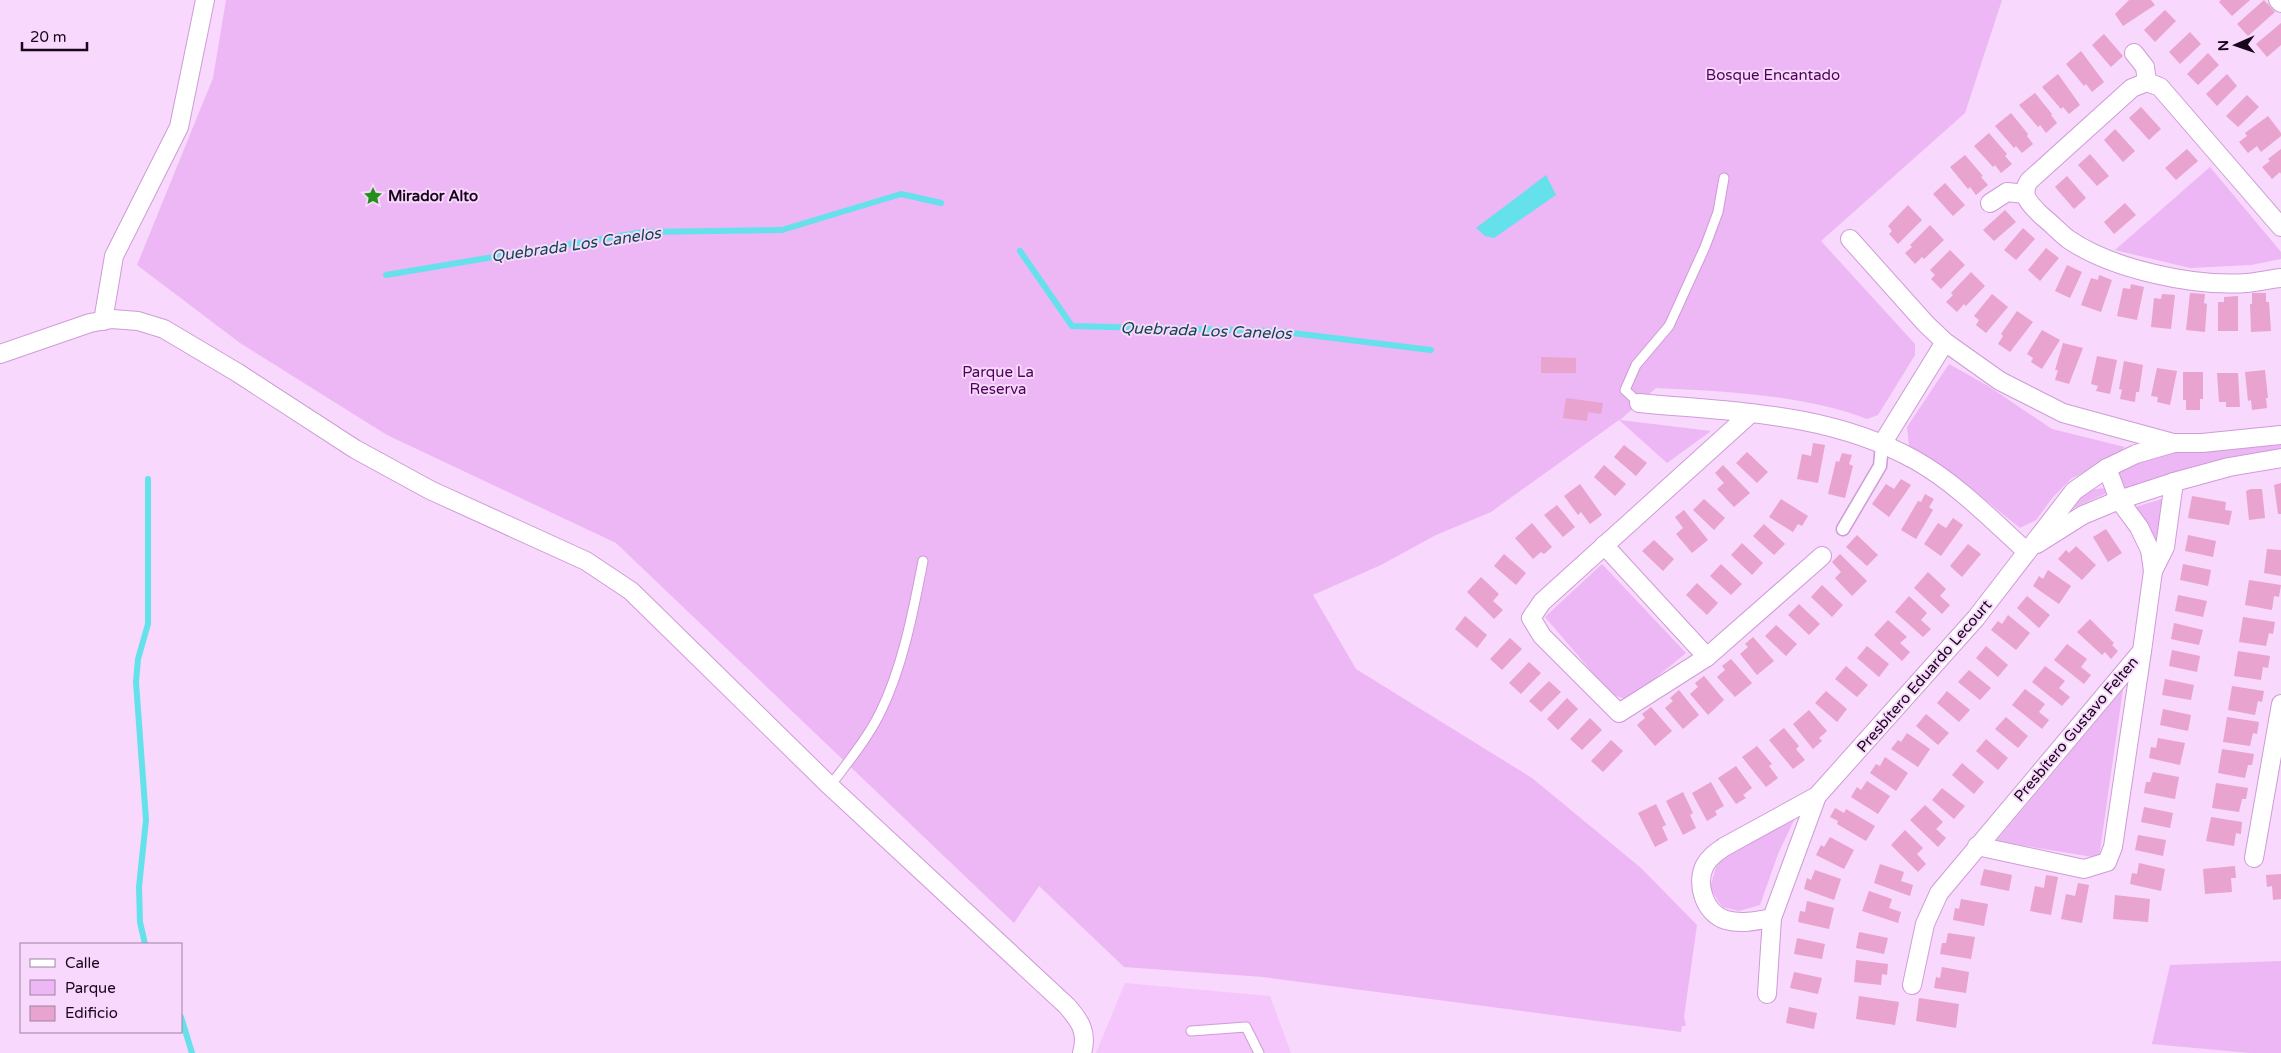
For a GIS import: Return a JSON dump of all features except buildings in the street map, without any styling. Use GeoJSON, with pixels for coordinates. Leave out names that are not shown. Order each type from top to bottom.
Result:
{"type":"FeatureCollection","features":[{"type":"Feature","properties":{"kind":"street"},"geometry":{"type":"LineString","coordinates":[[103,321],[114,256],[179,126],[205,0]]}},
{"type":"Feature","properties":{"kind":"street"},"geometry":{"type":"LineString","coordinates":[[2278,0],[2281,3]]}},
{"type":"Feature","properties":{"kind":"street"},"geometry":{"type":"LineString","coordinates":[[2134,53],[2146,67],[2147,82]]}},
{"type":"Feature","properties":{"kind":"street"},"geometry":{"type":"LineString","coordinates":[[2281,227],[2160,87],[2147,82],[2132,88],[2029,181],[2025,194],[2032,206],[2068,239],[2113,262],[2151,274],[2193,280],[2246,283],[2281,278]]}},
{"type":"Feature","properties":{"kind":"street"},"geometry":{"type":"LineString","coordinates":[[1990,203],[2007,192],[2025,194]]}},
{"type":"Feature","properties":{"kind":"street"},"geometry":{"type":"LineString","coordinates":[[1850,238],[1926,324],[1946,342],[2000,381],[2063,414],[2174,443]]}},
{"type":"Feature","properties":{"kind":"street"},"geometry":{"type":"LineString","coordinates":[[0,354],[90,323],[103,321],[138,321],[164,329],[238,373],[355,450],[430,490],[586,561],[632,591],[830,786],[1067,1006],[1081,1023],[1085,1033],[1082,1053]]}},
{"type":"Feature","properties":{"kind":"street"},"geometry":{"type":"LineString","coordinates":[[1843,529],[1880,466],[1882,444],[1946,342]]}},
{"type":"Feature","properties":{"kind":"street"},"geometry":{"type":"LineString","coordinates":[[1639,403],[1797,418],[1823,424],[1882,444],[1916,460],[1961,493],[2026,551]]}},
{"type":"Feature","properties":{"kind":"street"},"geometry":{"type":"LineString","coordinates":[[1751,413],[1542,602],[1531,618],[1542,636],[1619,713],[1706,657],[1822,556]]}},
{"type":"Feature","properties":{"kind":"street","name":"Presbítero Eduardo Lecourt"},"geometry":{"type":"LineString","coordinates":[[1817,796],[1772,918],[1747,922],[1726,920],[1716,915],[1703,896],[1700,881],[1705,865],[1713,855],[1724,847],[1817,796],[1976,618],[2074,491],[2108,468],[2136,454],[2174,443],[2202,443],[2281,435]]}},
{"type":"Feature","properties":{"kind":"street","name":"Presbítero Eduardo Lecourt"},"geometry":{"type":"LineString","coordinates":[[2026,551],[2083,515],[2120,500],[2174,482],[2229,467],[2281,458]]}},
{"type":"Feature","properties":{"kind":"street","name":"Presbítero Gustavo Felten"},"geometry":{"type":"LineString","coordinates":[[1912,985],[1925,924],[1939,893],[2142,651],[2153,571],[2150,550],[2139,527],[2120,500],[2108,468]]}},
{"type":"Feature","properties":{"kind":"street","name":"Presbítero Gustavo Felten"},"geometry":{"type":"LineString","coordinates":[[2153,571],[2165,547],[2174,482]]}},
{"type":"Feature","properties":{"kind":"street"},"geometry":{"type":"LineString","coordinates":[[1604,545],[1706,657]]}},
{"type":"Feature","properties":{"kind":"street"},"geometry":{"type":"LineString","coordinates":[[1977,846],[2084,869],[2107,862],[2113,848],[2142,651]]}},
{"type":"Feature","properties":{"kind":"street"},"geometry":{"type":"LineString","coordinates":[[2254,858],[2281,704]]}},
{"type":"Feature","properties":{"kind":"street"},"geometry":{"type":"LineString","coordinates":[[1767,994],[1772,918]]}},
{"type":"Feature","properties":{"kind":"lane"},"geometry":{"type":"LineString","coordinates":[[1639,403],[1625,390],[1636,365],[1669,326],[1705,247],[1718,212],[1724,178]]}},
{"type":"Feature","properties":{"kind":"lane"},"geometry":{"type":"LineString","coordinates":[[830,786],[862,744],[881,712],[900,658],[923,561]]}},
{"type":"Feature","properties":{"kind":"lane"},"geometry":{"type":"LineString","coordinates":[[1191,1031],[1246,1027],[1258,1053]]}},
{"type":"Feature","properties":{"kind":"shaded area"},"geometry":{"type":"Polygon","coordinates":[[[1546,175],[1556,195],[1494,238],[1485,236],[1476,228],[1546,175]]]}},
{"type":"Feature","properties":{"kind":"shaded area"},"geometry":{"type":"Polygon","coordinates":[[[1125,983],[1270,996],[1291,1053],[1096,1053],[1125,983]]]}},
{"type":"Feature","properties":{"kind":"green space","name":"Parque La Reserva"},"geometry":{"type":"Polygon","coordinates":[[[226,0],[2002,0],[1965,113],[1821,241],[1915,344],[1915,355],[1878,415],[1867,419],[1817,404],[1791,399],[1656,388],[1620,420],[1711,431],[1667,463],[1619,420],[1491,512],[1436,535],[1381,565],[1313,595],[1356,669],[1532,778],[1641,868],[1697,925],[1684,1017],[1686,1026],[1682,1026],[1681,1032],[1263,977],[1124,967],[1039,886],[1014,923],[616,543],[387,435],[240,343],[137,265],[213,78],[226,0]]]}},
{"type":"Feature","properties":{"kind":"green space"},"geometry":{"type":"Polygon","coordinates":[[[2210,167],[2281,252],[2281,259],[2251,265],[2190,268],[2115,250],[2210,167]]]}},
{"type":"Feature","properties":{"kind":"green space"},"geometry":{"type":"Polygon","coordinates":[[[1949,364],[1988,386],[2052,429],[2125,447],[2108,462],[2072,478],[2053,497],[2036,520],[2020,528],[1961,480],[1909,446],[1907,427],[1949,364]]]}},
{"type":"Feature","properties":{"kind":"green space"},"geometry":{"type":"Polygon","coordinates":[[[2281,442],[2281,450],[2132,490],[2122,488],[2116,477],[2121,469],[2170,451],[2281,442]]]}},
{"type":"Feature","properties":{"kind":"green space"},"geometry":{"type":"Polygon","coordinates":[[[2107,488],[2107,493],[2067,511],[2075,500],[2084,493],[2094,489],[2107,488]]]}},
{"type":"Feature","properties":{"kind":"green space"},"geometry":{"type":"Polygon","coordinates":[[[2165,498],[2159,547],[2132,508],[2165,498]]]}},
{"type":"Feature","properties":{"kind":"green space"},"geometry":{"type":"Polygon","coordinates":[[[1602,564],[1686,653],[1628,700],[1611,694],[1545,617],[1602,564]]]}},
{"type":"Feature","properties":{"kind":"green space"},"geometry":{"type":"Polygon","coordinates":[[[2123,689],[2099,858],[1996,841],[2123,689]]]}},
{"type":"Feature","properties":{"kind":"green space"},"geometry":{"type":"Polygon","coordinates":[[[1796,816],[1778,854],[1760,905],[1739,911],[1722,907],[1710,888],[1717,863],[1796,816]]]}},
{"type":"Feature","properties":{"kind":"green space"},"geometry":{"type":"Polygon","coordinates":[[[2281,961],[2281,1053],[2250,1053],[2152,1044],[2170,965],[2281,961]]]}},
{"type":"Feature","properties":{"kind":"waterway","name":"Quebrada Los Canelos"},"geometry":{"type":"LineString","coordinates":[[386,275],[643,232],[782,230],[901,194],[941,203]]}},
{"type":"Feature","properties":{"kind":"waterway","name":"Quebrada Los Canelos"},"geometry":{"type":"LineString","coordinates":[[1020,251],[1072,326],[1276,331],[1431,350]]}},
{"type":"Feature","properties":{"kind":"waterway"},"geometry":{"type":"LineString","coordinates":[[145,943],[140,922],[139,887],[146,820],[136,682],[138,659],[148,624],[148,479]]}},
{"type":"Feature","properties":{"kind":"waterway"},"geometry":{"type":"LineString","coordinates":[[182,1020],[192,1053]]}},
{"type":"Feature","properties":{"kind":"place","name":"Mirador Alto"},"geometry":{"type":"Point","coordinates":[373,196]}},
{"type":"Feature","properties":{"kind":"park label","name":"Bosque Encantado"},"geometry":{"type":"Point","coordinates":[1773,75]}}]}
